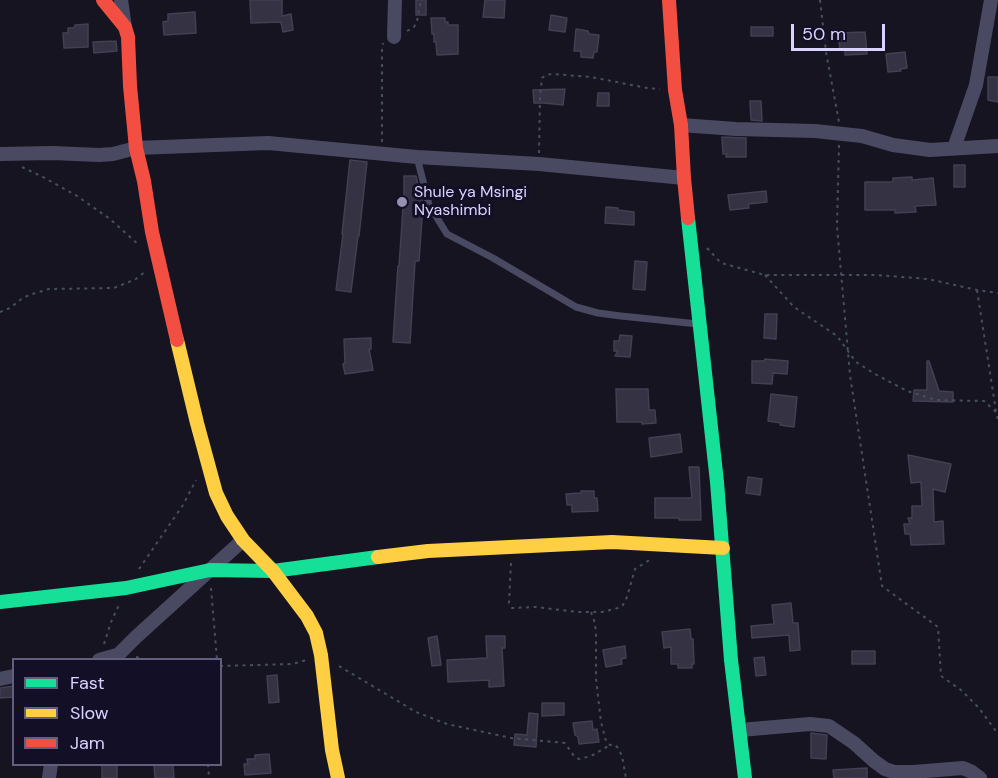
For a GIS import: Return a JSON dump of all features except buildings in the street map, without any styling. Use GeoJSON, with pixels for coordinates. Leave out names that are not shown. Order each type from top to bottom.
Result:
{"type":"FeatureCollection","features":[{"type":"Feature","properties":{"kind":"street"},"geometry":{"type":"LineString","coordinates":[[102,0],[125,27]]}},
{"type":"Feature","properties":{"kind":"street"},"geometry":{"type":"LineString","coordinates":[[121,0],[128,37],[136,148],[152,232],[207,462],[216,493],[227,516],[243,540],[273,571],[307,616],[316,633],[338,778]]}},
{"type":"Feature","properties":{"kind":"street"},"geometry":{"type":"LineString","coordinates":[[394,37],[395,0]]}},
{"type":"Feature","properties":{"kind":"street"},"geometry":{"type":"LineString","coordinates":[[669,0],[675,90],[681,125],[684,178],[717,482],[731,660],[745,778]]}},
{"type":"Feature","properties":{"kind":"street"},"geometry":{"type":"LineString","coordinates":[[954,148],[976,85],[991,0]]}},
{"type":"Feature","properties":{"kind":"street"},"geometry":{"type":"LineString","coordinates":[[681,125],[736,129],[815,130],[862,136],[893,145],[930,150],[998,146]]}},
{"type":"Feature","properties":{"kind":"street"},"geometry":{"type":"LineString","coordinates":[[0,154],[99,155],[136,148],[268,144],[417,157],[539,164],[684,178]]}},
{"type":"Feature","properties":{"kind":"street"},"geometry":{"type":"LineString","coordinates":[[100,655],[115,657],[243,540]]}},
{"type":"Feature","properties":{"kind":"street"},"geometry":{"type":"LineString","coordinates":[[0,602],[126,588],[210,570],[273,571],[428,551],[612,542],[723,548]]}},
{"type":"Feature","properties":{"kind":"street"},"geometry":{"type":"LineString","coordinates":[[740,730],[810,724],[829,726],[885,769],[894,772],[914,772],[963,768],[980,778]]}},
{"type":"Feature","properties":{"kind":"lane"},"geometry":{"type":"LineString","coordinates":[[417,157],[429,205],[447,234],[576,307],[598,313],[700,324]]}},
{"type":"Feature","properties":{"kind":"path"},"geometry":{"type":"LineString","coordinates":[[383,154],[383,43],[414,27],[421,0]]}},
{"type":"Feature","properties":{"kind":"path"},"geometry":{"type":"LineString","coordinates":[[820,0],[826,52],[839,126]]}},
{"type":"Feature","properties":{"kind":"path"},"geometry":{"type":"LineString","coordinates":[[539,164],[540,97],[542,78],[546,75],[591,77],[647,88],[675,90]]}},
{"type":"Feature","properties":{"kind":"path"},"geometry":{"type":"LineString","coordinates":[[839,137],[837,226],[850,375],[882,586],[938,627],[941,676],[961,690],[979,708],[998,734]]}},
{"type":"Feature","properties":{"kind":"path"},"geometry":{"type":"LineString","coordinates":[[22,167],[77,196],[110,219],[143,250]]}},
{"type":"Feature","properties":{"kind":"path"},"geometry":{"type":"LineString","coordinates":[[706,247],[721,263],[765,275],[877,275],[928,279],[998,293]]}},
{"type":"Feature","properties":{"kind":"path"},"geometry":{"type":"LineString","coordinates":[[0,312],[29,295],[50,289],[114,288],[136,279],[155,263],[161,270]]}},
{"type":"Feature","properties":{"kind":"path"},"geometry":{"type":"LineString","coordinates":[[765,275],[794,307],[837,336],[856,362],[875,374],[907,391],[936,400],[984,401],[997,413]]}},
{"type":"Feature","properties":{"kind":"path"},"geometry":{"type":"LineString","coordinates":[[977,290],[998,423]]}},
{"type":"Feature","properties":{"kind":"path"},"geometry":{"type":"LineString","coordinates":[[100,655],[126,588],[183,504],[207,462]]}},
{"type":"Feature","properties":{"kind":"path"},"geometry":{"type":"LineString","coordinates":[[513,548],[509,590],[510,607],[591,612],[610,611],[623,605],[635,569],[666,545]]}},
{"type":"Feature","properties":{"kind":"path"},"geometry":{"type":"LineString","coordinates":[[210,570],[217,658]]}},
{"type":"Feature","properties":{"kind":"path"},"geometry":{"type":"LineString","coordinates":[[591,612],[595,623],[596,679],[601,722],[606,741],[610,745]]}},
{"type":"Feature","properties":{"kind":"path"},"geometry":{"type":"LineString","coordinates":[[222,666],[292,664],[321,655]]}},
{"type":"Feature","properties":{"kind":"path"},"geometry":{"type":"LineString","coordinates":[[340,666],[416,712],[447,724],[511,738],[565,743],[579,759],[591,756],[610,745],[615,745],[622,756],[626,778]]}},
{"type":"Feature","properties":{"kind":"traffic: fast"},"geometry":{"type":"LineString","coordinates":[[688,218],[717,482],[731,660],[745,778]]}},
{"type":"Feature","properties":{"kind":"traffic: fast"},"geometry":{"type":"LineString","coordinates":[[0,602],[126,588],[210,570],[273,571],[378,557]]}},
{"type":"Feature","properties":{"kind":"traffic: slow"},"geometry":{"type":"LineString","coordinates":[[177,340],[216,493],[227,516],[243,540],[273,571],[307,616],[316,633],[338,778]]}},
{"type":"Feature","properties":{"kind":"traffic: slow"},"geometry":{"type":"LineString","coordinates":[[378,557],[428,551],[612,542],[723,548]]}},
{"type":"Feature","properties":{"kind":"traffic: jam"},"geometry":{"type":"LineString","coordinates":[[103,0],[125,27],[128,37],[136,148],[152,232],[177,340]]}},
{"type":"Feature","properties":{"kind":"traffic: jam"},"geometry":{"type":"LineString","coordinates":[[669,0],[675,90],[681,125],[688,218]]}},
{"type":"Feature","properties":{"kind":"place","name":"Shule ya Msingi Nyashimbi"},"geometry":{"type":"Point","coordinates":[402,202]}}]}
